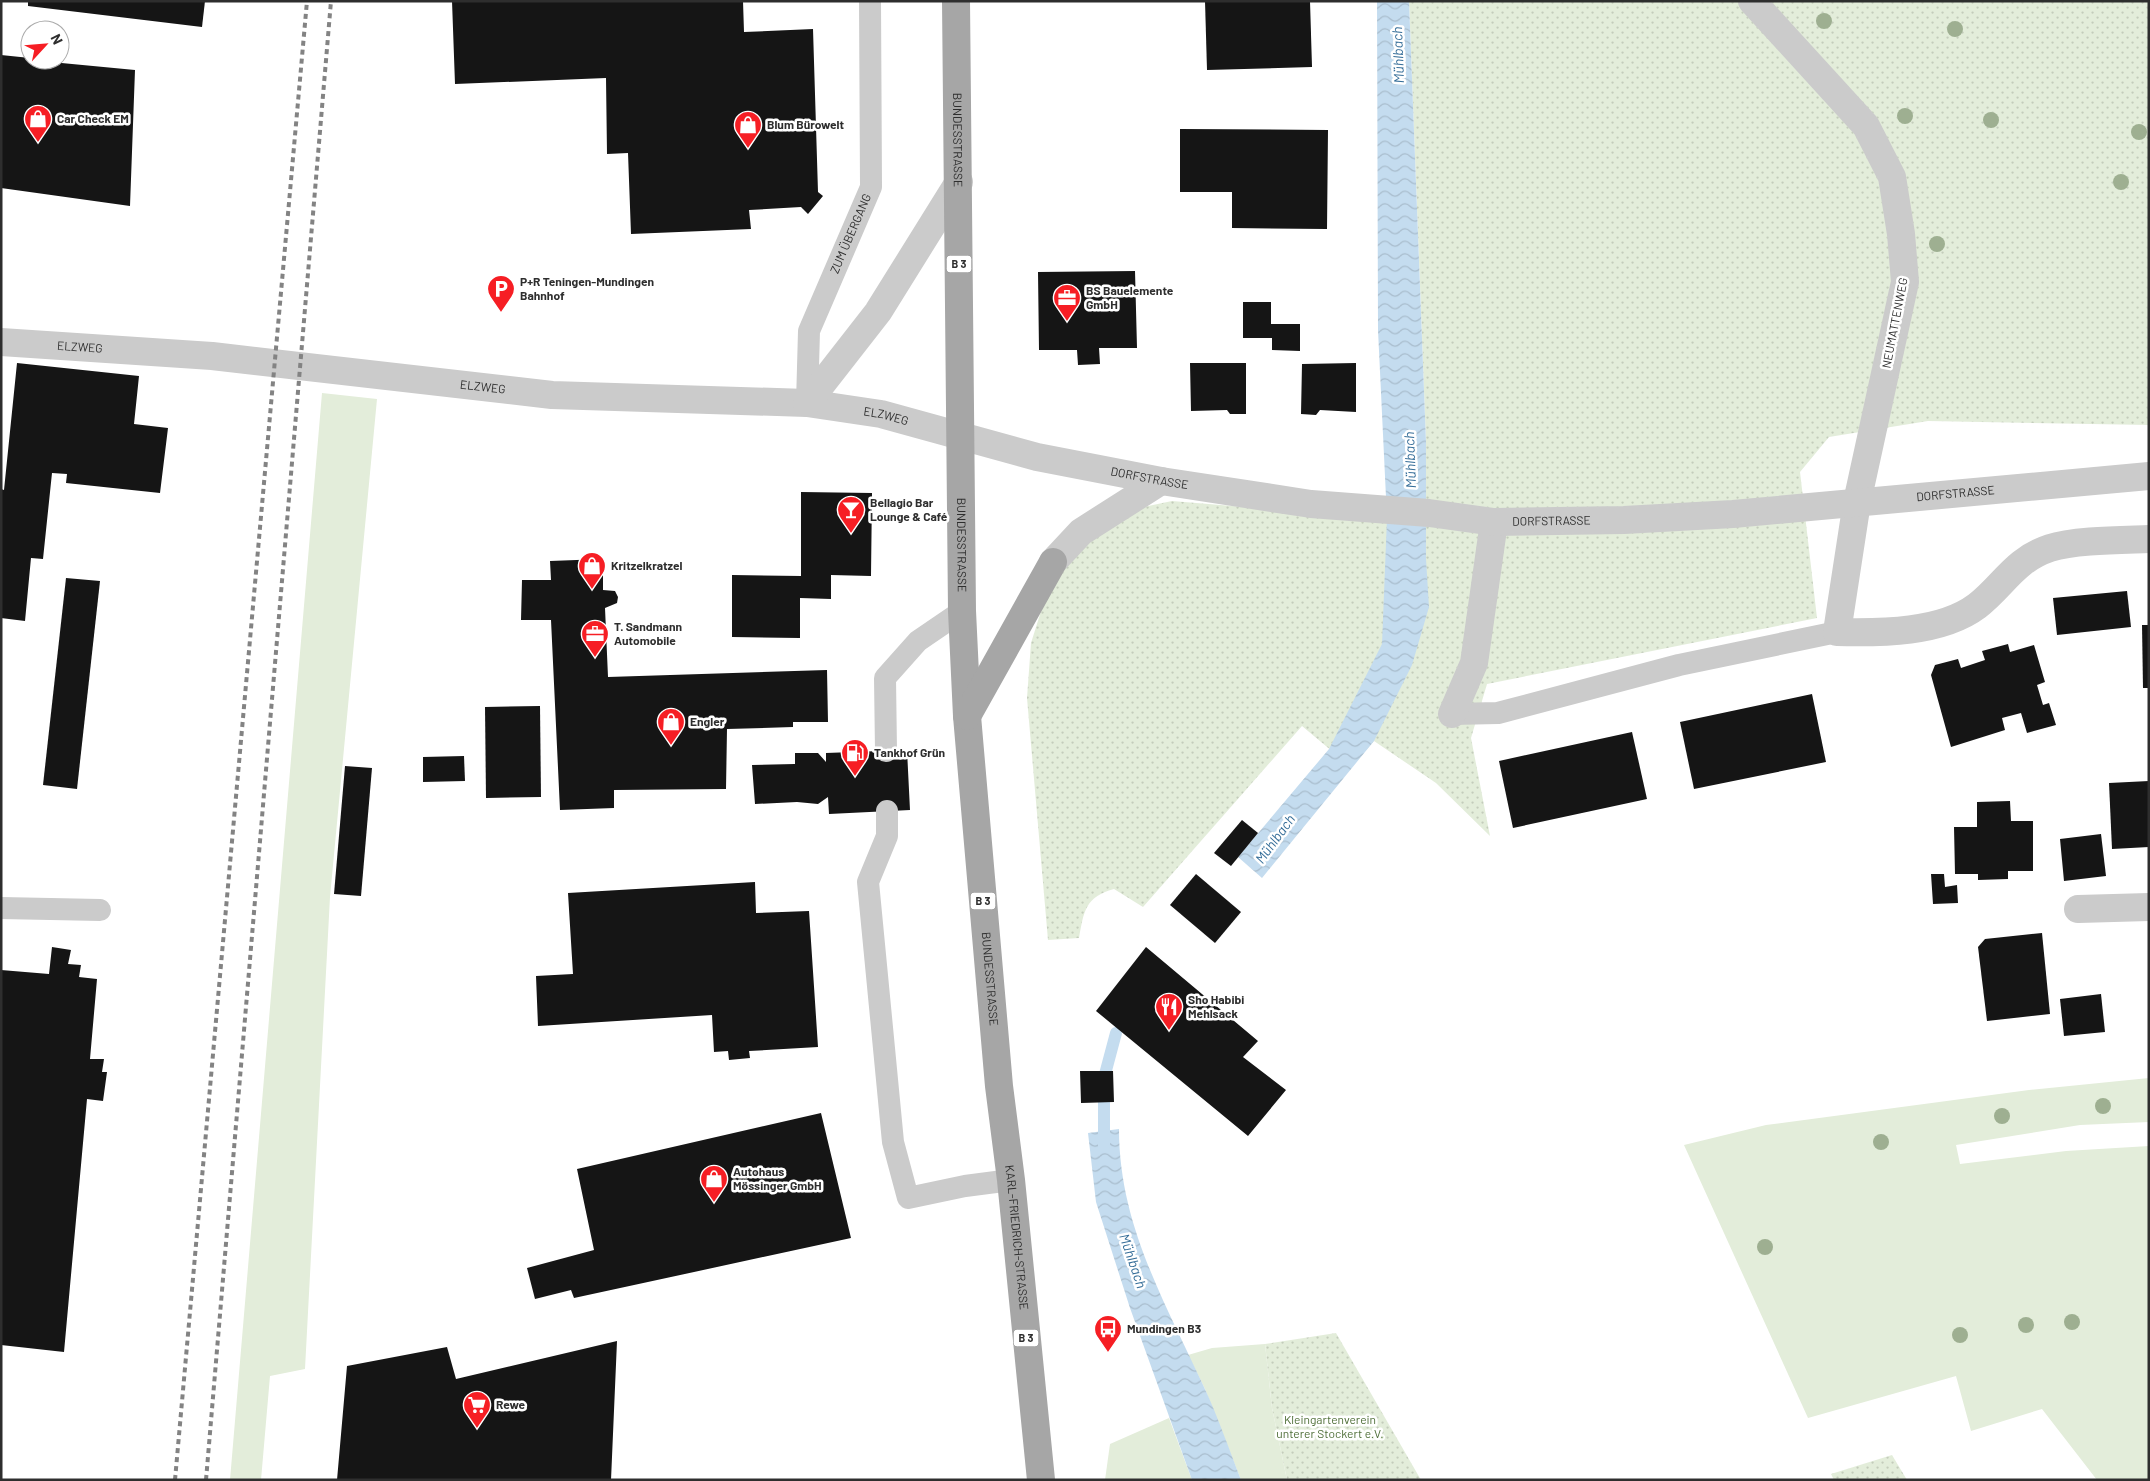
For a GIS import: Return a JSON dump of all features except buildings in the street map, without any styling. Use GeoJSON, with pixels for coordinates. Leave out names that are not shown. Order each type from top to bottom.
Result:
{"type":"FeatureCollection","features":[{"type":"Feature","properties":{"kind":"main road","name":"BUNDESSTRASSE"},"geometry":{"type":"LineString","coordinates":[[956,1],[962,611],[967,716],[999,1086]]}},
{"type":"Feature","properties":{"kind":"main road"},"geometry":{"type":"LineString","coordinates":[[967,716],[1053,562]]}},
{"type":"Feature","properties":{"kind":"main road","name":"KARL-FRIEDRICH-STRASSE"},"geometry":{"type":"LineString","coordinates":[[999,1086],[1011,1180],[1041,1480]]}},
{"type":"Feature","properties":{"kind":"street","name":"NEUMATTENWEG"},"geometry":{"type":"LineString","coordinates":[[1752,1],[1866,126],[1892,178],[1901,234],[1905,282],[1857,502],[1837,632]]}},
{"type":"Feature","properties":{"kind":"street"},"geometry":{"type":"LineString","coordinates":[[807,402],[878,312],[959,182]]}},
{"type":"Feature","properties":{"kind":"street","name":"ELZWEG"},"geometry":{"type":"LineString","coordinates":[[1,342],[220,357],[552,395],[807,402],[881,414],[961,436]]}},
{"type":"Feature","properties":{"kind":"street","name":"DORFSTRASSE"},"geometry":{"type":"LineString","coordinates":[[961,436],[1037,457],[1161,481],[1311,504],[1429,513],[1494,522],[1624,520],[1733,514],[2149,476]]}},
{"type":"Feature","properties":{"kind":"street"},"geometry":{"type":"LineString","coordinates":[[1053,562],[1081,532],[1161,481]]}},
{"type":"Feature","properties":{"kind":"street"},"geometry":{"type":"LineString","coordinates":[[1452,714],[1474,663],[1494,522]]}},
{"type":"Feature","properties":{"kind":"street"},"geometry":{"type":"LineString","coordinates":[[1837,632],[1879,633],[1949,622],[1977,606],[2016,566],[2051,547],[2149,539]]}},
{"type":"Feature","properties":{"kind":"street"},"geometry":{"type":"LineString","coordinates":[[2078,909],[2149,907]]}},
{"type":"Feature","properties":{"kind":"lane","name":"ZUM ÜBERGANG"},"geometry":{"type":"LineString","coordinates":[[807,402],[809,331],[871,187],[870,1]]}},
{"type":"Feature","properties":{"kind":"lane"},"geometry":{"type":"LineString","coordinates":[[886,751],[885,678],[918,641],[962,611]]}},
{"type":"Feature","properties":{"kind":"lane"},"geometry":{"type":"LineString","coordinates":[[1452,714],[1498,713],[1679,664],[1837,632]]}},
{"type":"Feature","properties":{"kind":"lane"},"geometry":{"type":"LineString","coordinates":[[887,811],[887,836],[868,882],[893,1142],[908,1198],[965,1186],[1011,1180]]}},
{"type":"Feature","properties":{"kind":"lane"},"geometry":{"type":"LineString","coordinates":[[1,908],[100,910]]}},
{"type":"Feature","properties":{"kind":"green space"},"geometry":{"type":"Polygon","coordinates":[[[1409,1],[2149,1],[2149,425],[1928,421],[1829,437],[1800,472],[1817,618],[1487,684],[1471,738],[1490,836],[1436,783],[1374,741],[1351,767],[1302,726],[1143,907],[1114,889],[1104,892],[1097,896],[1088,906],[1082,920],[1079,938],[1048,940],[1027,698],[1031,643],[1048,589],[1073,552],[1134,509],[1172,501],[1426,522],[1426,442],[1409,1]]]}},
{"type":"Feature","properties":{"kind":"green space"},"geometry":{"type":"Polygon","coordinates":[[[322,393],[377,399],[330,897],[305,1369],[270,1376],[261,1480],[230,1480],[322,393]]]}},
{"type":"Feature","properties":{"kind":"green space"},"geometry":{"type":"Polygon","coordinates":[[[2149,1078],[2149,1122],[2080,1125],[1956,1145],[1960,1164],[2066,1151],[2149,1146],[2149,1480],[2097,1480],[2042,1409],[1971,1431],[1956,1376],[1808,1418],[1684,1145],[1766,1125],[2029,1090],[2149,1078]]]}},
{"type":"Feature","properties":{"kind":"green space","name":"Kleingartenverein unterer Stockert e.V."},"geometry":{"type":"Polygon","coordinates":[[[1336,1333],[1421,1480],[1287,1480],[1272,1408],[1265,1344],[1336,1333]]]}},
{"type":"Feature","properties":{"kind":"green space"},"geometry":{"type":"Polygon","coordinates":[[[1265,1344],[1272,1408],[1287,1480],[1241,1480],[1205,1389],[1188,1355],[1212,1348],[1265,1344]]]}},
{"type":"Feature","properties":{"kind":"green space"},"geometry":{"type":"Polygon","coordinates":[[[1169,1418],[1192,1480],[1105,1480],[1110,1444],[1169,1418]]]}},
{"type":"Feature","properties":{"kind":"green space"},"geometry":{"type":"Polygon","coordinates":[[[1892,1455],[1907,1480],[1834,1480],[1831,1474],[1892,1455]]]}},
{"type":"Feature","properties":{"kind":"water"},"geometry":{"type":"Polygon","coordinates":[[[1377,1],[1409,1],[1426,442],[1426,559],[1429,607],[1412,665],[1374,741],[1262,878],[1238,857],[1329,749],[1382,644],[1387,518],[1378,330],[1377,1]]]}},
{"type":"Feature","properties":{"kind":"water"},"geometry":{"type":"Polygon","coordinates":[[[1119,1129],[1121,1164],[1127,1198],[1147,1262],[1214,1410],[1241,1480],[1192,1480],[1130,1308],[1096,1202],[1088,1133],[1119,1129]]]}},
{"type":"Feature","properties":{"kind":"waterway","name":"Mühlbach"},"geometry":{"type":"LineString","coordinates":[[1104,1147],[1104,1078],[1116,1033]]}},
{"type":"Feature","properties":{"kind":"railway"},"geometry":{"type":"LineString","coordinates":[[175,1480],[307,1]]}},
{"type":"Feature","properties":{"kind":"railway"},"geometry":{"type":"LineString","coordinates":[[206,1480],[331,1]]}},
{"type":"Feature","properties":{"kind":"place","name":"Car Check EM"},"geometry":{"type":"Point","coordinates":[38,143]}},
{"type":"Feature","properties":{"kind":"place","name":"Blum Bürowelt"},"geometry":{"type":"Point","coordinates":[748,149]}},
{"type":"Feature","properties":{"kind":"place","name":"P+R Teningen-Mundingen Bahnhof"},"geometry":{"type":"Point","coordinates":[501,313]}},
{"type":"Feature","properties":{"kind":"place","name":"BS Bauelemente GmbH"},"geometry":{"type":"Point","coordinates":[1067,322]}},
{"type":"Feature","properties":{"kind":"place","name":"Bellagio Bar Lounge & Café"},"geometry":{"type":"Point","coordinates":[851,534]}},
{"type":"Feature","properties":{"kind":"place","name":"Kritzelkratzel"},"geometry":{"type":"Point","coordinates":[592,590]}},
{"type":"Feature","properties":{"kind":"place","name":"T. Sandmann Automobile"},"geometry":{"type":"Point","coordinates":[595,658]}},
{"type":"Feature","properties":{"kind":"place","name":"Engler"},"geometry":{"type":"Point","coordinates":[671,746]}},
{"type":"Feature","properties":{"kind":"place","name":"Tankhof Grün"},"geometry":{"type":"Point","coordinates":[855,777]}},
{"type":"Feature","properties":{"kind":"place","name":"Sho Habibi Mehlsack"},"geometry":{"type":"Point","coordinates":[1169,1031]}},
{"type":"Feature","properties":{"kind":"place","name":"Autohaus Mössinger GmbH"},"geometry":{"type":"Point","coordinates":[714,1203]}},
{"type":"Feature","properties":{"kind":"place","name":"Mundingen B3"},"geometry":{"type":"Point","coordinates":[1108,1353]}},
{"type":"Feature","properties":{"kind":"place","name":"Rewe"},"geometry":{"type":"Point","coordinates":[477,1429]}}]}
